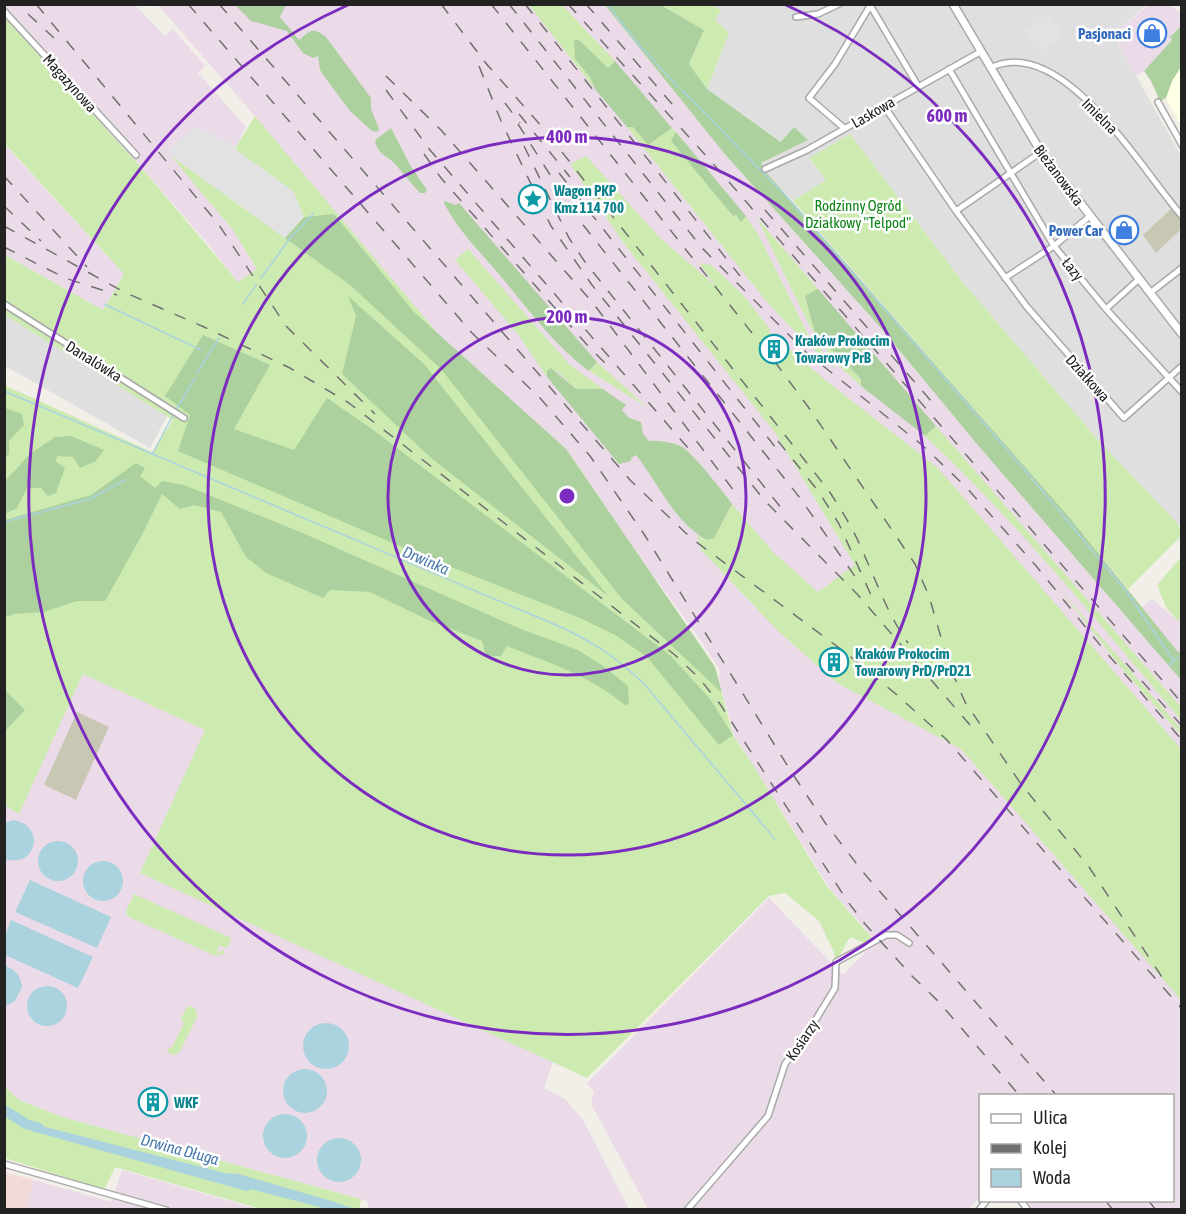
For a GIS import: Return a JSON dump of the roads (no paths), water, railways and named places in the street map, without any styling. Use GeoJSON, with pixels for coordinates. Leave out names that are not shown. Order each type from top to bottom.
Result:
{"type":"FeatureCollection","features":[{"type":"Feature","properties":{"kind":"street"},"geometry":{"type":"LineString","coordinates":[[796,17],[818,14],[839,4]]}},
{"type":"Feature","properties":{"kind":"street","name":"Bieżanowska"},"geometry":{"type":"LineString","coordinates":[[953,4],[1041,152],[1182,334]]}},
{"type":"Feature","properties":{"kind":"street"},"geometry":{"type":"LineString","coordinates":[[844,128],[809,98],[835,64],[870,5],[918,86]]}},
{"type":"Feature","properties":{"kind":"street","name":"Magazynowa"},"geometry":{"type":"LineString","coordinates":[[4,11],[135,155]]}},
{"type":"Feature","properties":{"kind":"street","name":"Laskowa"},"geometry":{"type":"LineString","coordinates":[[765,169],[807,150],[980,52]]}},
{"type":"Feature","properties":{"kind":"street","name":"Imielna"},"geometry":{"type":"LineString","coordinates":[[990,68],[999,64],[1021,62],[1041,68],[1060,78],[1111,125],[1182,216]]}},
{"type":"Feature","properties":{"kind":"street","name":"Łazy"},"geometry":{"type":"LineString","coordinates":[[949,69],[1054,246],[1106,309],[1182,392]]}},
{"type":"Feature","properties":{"kind":"street"},"geometry":{"type":"LineString","coordinates":[[1158,102],[1182,145]]}},
{"type":"Feature","properties":{"kind":"street","name":"Działkowa"},"geometry":{"type":"LineString","coordinates":[[884,106],[956,211],[1044,329],[1124,418],[1182,366]]}},
{"type":"Feature","properties":{"kind":"street"},"geometry":{"type":"LineString","coordinates":[[956,211],[1041,152]]}},
{"type":"Feature","properties":{"kind":"street"},"geometry":{"type":"LineString","coordinates":[[1005,278],[1054,246],[1090,216]]}},
{"type":"Feature","properties":{"kind":"street"},"geometry":{"type":"LineString","coordinates":[[1149,293],[1182,268]]}},
{"type":"Feature","properties":{"kind":"street"},"geometry":{"type":"LineString","coordinates":[[1106,309],[1139,279]]}},
{"type":"Feature","properties":{"kind":"street","name":"Danalówka"},"geometry":{"type":"LineString","coordinates":[[4,304],[184,418]]}},
{"type":"Feature","properties":{"kind":"street","name":"Kosiarzy"},"geometry":{"type":"LineString","coordinates":[[687,1209],[768,1116],[785,1064],[835,988],[836,962],[886,935],[897,935],[909,943]]}},
{"type":"Feature","properties":{"kind":"street"},"geometry":{"type":"LineString","coordinates":[[4,1164],[166,1209]]}},
{"type":"Feature","properties":{"kind":"water"},"geometry":{"type":"Polygon","coordinates":[[[13,820],[23,823],[30,829],[33,837],[30,852],[24,858],[16,860],[5,859],[5,823],[13,820]]]}},
{"type":"Feature","properties":{"kind":"water"},"geometry":{"type":"Polygon","coordinates":[[[58,841],[66,842],[72,847],[77,853],[77,869],[72,875],[66,880],[58,881],[50,880],[44,875],[39,869],[38,861],[39,853],[44,847],[50,842],[58,841]]]}},
{"type":"Feature","properties":{"kind":"water"},"geometry":{"type":"Polygon","coordinates":[[[103,861],[111,862],[117,867],[122,873],[122,889],[117,895],[111,900],[103,901],[95,900],[89,895],[84,889],[83,881],[84,873],[89,867],[95,862],[103,861]]]}},
{"type":"Feature","properties":{"kind":"water"},"geometry":{"type":"Polygon","coordinates":[[[30,880],[111,917],[97,948],[15,912],[30,880]]]}},
{"type":"Feature","properties":{"kind":"water"},"geometry":{"type":"Polygon","coordinates":[[[11,920],[93,957],[78,988],[5,955],[5,936],[11,920]]]}},
{"type":"Feature","properties":{"kind":"water"},"geometry":{"type":"Polygon","coordinates":[[[5,966],[17,974],[22,987],[15,1001],[5,1006],[5,966]]]}},
{"type":"Feature","properties":{"kind":"water"},"geometry":{"type":"Polygon","coordinates":[[[47,986],[55,987],[61,992],[66,998],[66,1014],[61,1020],[55,1025],[47,1026],[39,1025],[33,1020],[28,1014],[27,1006],[28,998],[33,992],[39,987],[47,986]]]}},
{"type":"Feature","properties":{"kind":"water"},"geometry":{"type":"Polygon","coordinates":[[[326,1023],[342,1030],[349,1046],[342,1062],[326,1069],[310,1062],[303,1046],[310,1030],[326,1023]]]}},
{"type":"Feature","properties":{"kind":"water"},"geometry":{"type":"Polygon","coordinates":[[[305,1069],[313,1070],[321,1075],[326,1083],[326,1099],[321,1107],[313,1112],[305,1113],[297,1112],[289,1107],[284,1099],[283,1091],[284,1083],[289,1075],[297,1070],[305,1069]]]}},
{"type":"Feature","properties":{"kind":"water"},"geometry":{"type":"Polygon","coordinates":[[[285,1114],[294,1115],[301,1120],[306,1127],[306,1145],[301,1152],[294,1157],[285,1158],[276,1157],[269,1152],[264,1145],[263,1136],[264,1127],[269,1120],[276,1115],[285,1114]]]}},
{"type":"Feature","properties":{"kind":"water"},"geometry":{"type":"Polygon","coordinates":[[[28,1120],[45,1127],[225,1173],[238,1174],[355,1209],[327,1209],[250,1189],[248,1191],[239,1189],[32,1131],[24,1127],[28,1120]]]}},
{"type":"Feature","properties":{"kind":"water"},"geometry":{"type":"Polygon","coordinates":[[[339,1138],[354,1145],[361,1160],[354,1175],[339,1182],[324,1175],[317,1160],[324,1145],[339,1138]]]}},
{"type":"Feature","properties":{"kind":"waterway"},"geometry":{"type":"LineString","coordinates":[[607,4],[640,46],[678,87]]}},
{"type":"Feature","properties":{"kind":"waterway"},"geometry":{"type":"LineString","coordinates":[[682,90],[787,197],[1040,488],[1126,591],[1174,661]]}},
{"type":"Feature","properties":{"kind":"waterway"},"geometry":{"type":"LineString","coordinates":[[261,278],[291,237],[314,213]]}},
{"type":"Feature","properties":{"kind":"waterway"},"geometry":{"type":"LineString","coordinates":[[243,304],[256,285]]}},
{"type":"Feature","properties":{"kind":"waterway"},"geometry":{"type":"LineString","coordinates":[[104,304],[201,350]]}},
{"type":"Feature","properties":{"kind":"waterway"},"geometry":{"type":"LineString","coordinates":[[197,373],[219,338]]}},
{"type":"Feature","properties":{"kind":"waterway"},"geometry":{"type":"LineString","coordinates":[[176,410],[195,378]]}},
{"type":"Feature","properties":{"kind":"waterway","name":"Drwinka"},"geometry":{"type":"LineString","coordinates":[[4,391],[563,628],[586,640],[616,659],[645,685],[775,839]]}},
{"type":"Feature","properties":{"kind":"waterway"},"geometry":{"type":"LineString","coordinates":[[153,453],[173,415]]}},
{"type":"Feature","properties":{"kind":"waterway"},"geometry":{"type":"LineString","coordinates":[[4,522],[90,499],[125,480]]}},
{"type":"Feature","properties":{"kind":"waterway","name":"Drwinka"},"geometry":{"type":"LineString","coordinates":[[1169,666],[1182,657]]}},
{"type":"Feature","properties":{"kind":"waterway","name":"Drwina Długa"},"geometry":{"type":"LineString","coordinates":[[4,1110],[26,1124],[39,1128]]}},
{"type":"Feature","properties":{"kind":"railway"},"geometry":{"type":"LineString","coordinates":[[36,4],[219,225],[286,326],[375,414]]}},
{"type":"Feature","properties":{"kind":"railway"},"geometry":{"type":"LineString","coordinates":[[188,4],[472,333],[540,398],[590,456],[644,534],[826,824],[863,872],[1055,1094]]}},
{"type":"Feature","properties":{"kind":"railway"},"geometry":{"type":"LineString","coordinates":[[219,4],[631,481],[691,538],[846,653],[946,739],[1182,1009]]}},
{"type":"Feature","properties":{"kind":"railway"},"geometry":{"type":"LineString","coordinates":[[441,4],[488,66]]}},
{"type":"Feature","properties":{"kind":"railway"},"geometry":{"type":"LineString","coordinates":[[491,4],[809,408],[915,564],[929,596],[949,665],[965,702],[1021,784],[1089,867],[1162,977]]}},
{"type":"Feature","properties":{"kind":"railway"},"geometry":{"type":"LineString","coordinates":[[509,4],[702,248],[807,353],[922,445],[966,487],[1037,567],[1104,650],[1182,740]]}},
{"type":"Feature","properties":{"kind":"railway"},"geometry":{"type":"LineString","coordinates":[[525,4],[740,276]]}},
{"type":"Feature","properties":{"kind":"railway"},"geometry":{"type":"LineString","coordinates":[[568,4],[709,159],[1182,703]]}},
{"type":"Feature","properties":{"kind":"railway"},"geometry":{"type":"LineString","coordinates":[[586,4],[678,111]]}},
{"type":"Feature","properties":{"kind":"railway"},"geometry":{"type":"LineString","coordinates":[[28,14],[54,38]]}},
{"type":"Feature","properties":{"kind":"railway"},"geometry":{"type":"LineString","coordinates":[[484,61],[543,128],[829,491],[856,536],[889,610],[908,643]]}},
{"type":"Feature","properties":{"kind":"railway"},"geometry":{"type":"LineString","coordinates":[[479,66],[501,121],[551,226],[592,285],[765,501],[858,595],[976,732]]}},
{"type":"Feature","properties":{"kind":"railway"},"geometry":{"type":"LineString","coordinates":[[386,76],[441,130],[593,303],[740,499]]}},
{"type":"Feature","properties":{"kind":"railway"},"geometry":{"type":"LineString","coordinates":[[386,90],[430,150],[688,448]]}},
{"type":"Feature","properties":{"kind":"railway"},"geometry":{"type":"LineString","coordinates":[[505,103],[520,123]]}},
{"type":"Feature","properties":{"kind":"railway"},"geometry":{"type":"LineString","coordinates":[[519,114],[570,177]]}},
{"type":"Feature","properties":{"kind":"railway"},"geometry":{"type":"LineString","coordinates":[[518,124],[576,216],[800,498],[861,585]]}},
{"type":"Feature","properties":{"kind":"railway"},"geometry":{"type":"LineString","coordinates":[[524,146],[569,238],[585,262],[782,509]]}},
{"type":"Feature","properties":{"kind":"railway"},"geometry":{"type":"LineString","coordinates":[[424,154],[441,178],[589,347],[611,369]]}},
{"type":"Feature","properties":{"kind":"railway"},"geometry":{"type":"LineString","coordinates":[[559,173],[780,453]]}},
{"type":"Feature","properties":{"kind":"railway"},"geometry":{"type":"LineString","coordinates":[[4,176],[87,267]]}},
{"type":"Feature","properties":{"kind":"railway"},"geometry":{"type":"LineString","coordinates":[[4,206],[41,241]]}},
{"type":"Feature","properties":{"kind":"railway"},"geometry":{"type":"LineString","coordinates":[[765,210],[932,402]]}},
{"type":"Feature","properties":{"kind":"railway"},"geometry":{"type":"LineString","coordinates":[[4,226],[124,292],[290,368],[349,403],[675,655],[699,678],[720,704],[848,902],[865,924],[938,1001],[1018,1094]]}},
{"type":"Feature","properties":{"kind":"railway"},"geometry":{"type":"LineString","coordinates":[[4,247],[65,278],[117,295]]}},
{"type":"Feature","properties":{"kind":"railway"},"geometry":{"type":"LineString","coordinates":[[778,441],[819,492],[839,524],[875,604]]}},
{"type":"Feature","properties":{"kind":"railway"},"geometry":{"type":"LineString","coordinates":[[1126,663],[1182,726]]}},
{"type":"Feature","properties":{"kind":"railway"},"geometry":{"type":"LineString","coordinates":[[1107,1202],[1113,1210]]}},
{"type":"Feature","properties":{"kind":"railway"},"geometry":{"type":"LineString","coordinates":[[1150,1202],[1156,1210]]}},
{"type":"Feature","properties":{"kind":"place","name":"Pasjonaci"},"geometry":{"type":"Point","coordinates":[1152,33]}},
{"type":"Feature","properties":{"kind":"place","name":"Wagon PKP Kmz 114 700"},"geometry":{"type":"Point","coordinates":[533,199]}},
{"type":"Feature","properties":{"kind":"place","name":"Power Car"},"geometry":{"type":"Point","coordinates":[1124,230]}},
{"type":"Feature","properties":{"kind":"place","name":"Kraków Prokocim Towarowy PrB"},"geometry":{"type":"Point","coordinates":[774,349]}},
{"type":"Feature","properties":{"kind":"place","name":"Kraków Prokocim Towarowy PrD/PrD21"},"geometry":{"type":"Point","coordinates":[834,662]}},
{"type":"Feature","properties":{"kind":"place","name":"WKF"},"geometry":{"type":"Point","coordinates":[153,1102]}},
{"type":"Feature","properties":{"kind":"park label","name":"Rodzinny Ogród Działkowy \"Telpod\""},"geometry":{"type":"Point","coordinates":[858,214]}}]}
